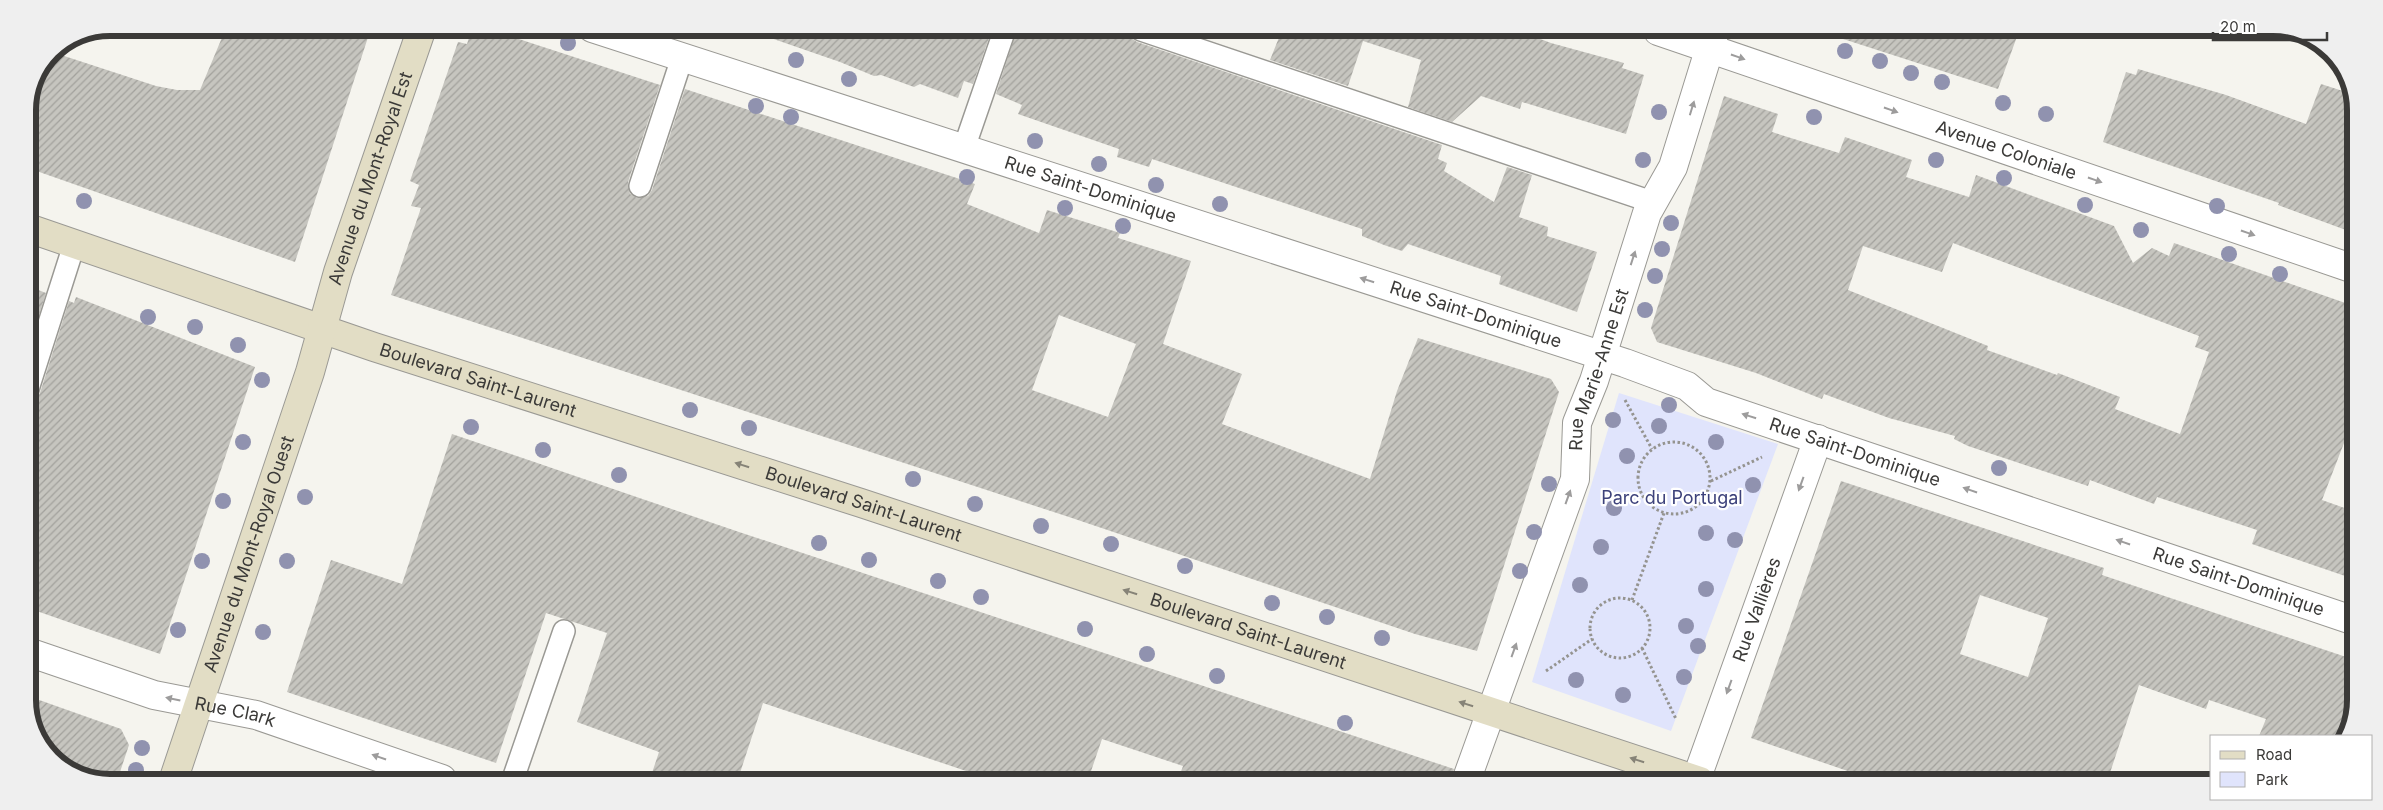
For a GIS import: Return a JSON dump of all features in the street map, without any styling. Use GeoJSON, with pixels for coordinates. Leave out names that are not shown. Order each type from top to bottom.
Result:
{"type":"FeatureCollection","features":[{"type":"Feature","properties":{"kind":"main road","name":"Avenue du Mont-Royal Est"},"geometry":{"type":"LineString","coordinates":[[322,329],[338,272],[419,36]]}},
{"type":"Feature","properties":{"kind":"main road","name":"Boulevard Saint-Laurent"},"geometry":{"type":"LineString","coordinates":[[36,231],[322,329],[861,503],[1677,774]]}},
{"type":"Feature","properties":{"kind":"main road","name":"Avenue du Mont-Royal Ouest"},"geometry":{"type":"LineString","coordinates":[[175,774],[322,329]]}},
{"type":"Feature","properties":{"kind":"street","name":"Rue Saint-Dominique"},"geometry":{"type":"LineString","coordinates":[[616,36],[1602,356],[1687,386],[1706,402],[2347,618]]}},
{"type":"Feature","properties":{"kind":"street","name":"Avenue Coloniale"},"geometry":{"type":"LineString","coordinates":[[1690,36],[1712,40],[2347,267]]}},
{"type":"Feature","properties":{"kind":"street","name":"Rue Marie-Anne Est"},"geometry":{"type":"LineString","coordinates":[[1469,774],[1575,479],[1577,424],[1602,356],[1652,202],[1673,167],[1712,40]]}},
{"type":"Feature","properties":{"kind":"street","name":"Rue Vallières"},"geometry":{"type":"LineString","coordinates":[[1700,774],[1818,439]]}},
{"type":"Feature","properties":{"kind":"street","name":"Rue Clark"},"geometry":{"type":"LineString","coordinates":[[36,655],[154,695],[256,715],[427,774]]}},
{"type":"Feature","properties":{"kind":"lane"},"geometry":{"type":"LineString","coordinates":[[964,148],[1003,36]]}},
{"type":"Feature","properties":{"kind":"lane"},"geometry":{"type":"LineString","coordinates":[[1159,36],[1652,202]]}},
{"type":"Feature","properties":{"kind":"lane"},"geometry":{"type":"LineString","coordinates":[[640,186],[682,58]]}},
{"type":"Feature","properties":{"kind":"lane"},"geometry":{"type":"LineString","coordinates":[[36,364],[74,245]]}},
{"type":"Feature","properties":{"kind":"lane"},"geometry":{"type":"LineString","coordinates":[[514,774],[564,632]]}},
{"type":"Feature","properties":{"kind":"path"},"geometry":{"type":"LineString","coordinates":[[1622,394],[1652,449]]}},
{"type":"Feature","properties":{"kind":"path"},"geometry":{"type":"LineString","coordinates":[[1676,441],[1687,443],[1703,455],[1709,466],[1711,481],[1707,493],[1699,505],[1688,512],[1664,513],[1653,508],[1644,500],[1638,488],[1639,466],[1652,449],[1663,442],[1676,441]]}},
{"type":"Feature","properties":{"kind":"path"},"geometry":{"type":"LineString","coordinates":[[1711,481],[1767,454]]}},
{"type":"Feature","properties":{"kind":"path"},"geometry":{"type":"LineString","coordinates":[[1632,600],[1664,513]]}},
{"type":"Feature","properties":{"kind":"path"},"geometry":{"type":"LineString","coordinates":[[1610,599],[1632,600],[1641,606],[1649,620],[1650,630],[1642,648],[1633,655],[1623,657],[1610,656],[1600,651],[1592,639],[1589,623],[1597,608],[1610,599]]}},
{"type":"Feature","properties":{"kind":"path"},"geometry":{"type":"LineString","coordinates":[[1546,671],[1592,639]]}},
{"type":"Feature","properties":{"kind":"path"},"geometry":{"type":"LineString","coordinates":[[1642,648],[1676,718]]}},
{"type":"Feature","properties":{"kind":"green space","name":"Parc du Portugal"},"geometry":{"type":"Polygon","coordinates":[[[1619,393],[1778,444],[1671,731],[1532,682],[1619,393]]]}},
{"type":"Feature","properties":{"kind":"building"},"geometry":{"type":"Polygon","coordinates":[[[223,36],[368,36],[295,262],[36,171],[36,110],[38,96],[42,82],[49,69],[62,55],[156,86],[177,90],[200,90],[223,36]]]}},
{"type":"Feature","properties":{"kind":"building"},"geometry":{"type":"Polygon","coordinates":[[[470,36],[510,36],[660,85],[628,182],[630,194],[637,198],[648,196],[652,190],[685,89],[975,184],[967,204],[1039,233],[1047,210],[1120,233],[1118,238],[1191,261],[1163,344],[1242,374],[1222,424],[1370,479],[1397,391],[1418,338],[1551,379],[1559,392],[1477,651],[1415,634],[1072,518],[391,295],[421,208],[411,206],[419,185],[410,181],[458,42],[467,44],[470,36]],[[1059,315],[1032,390],[1108,417],[1136,344],[1059,315]]]}},
{"type":"Feature","properties":{"kind":"building"},"geometry":{"type":"Polygon","coordinates":[[[765,36],[990,36],[973,84],[964,81],[958,98],[920,84],[914,87],[881,75],[874,76],[765,36]]]}},
{"type":"Feature","properties":{"kind":"building"},"geometry":{"type":"Polygon","coordinates":[[[1015,36],[1130,36],[1137,42],[1442,145],[1438,159],[1447,163],[1444,171],[1494,202],[1507,167],[1532,175],[1519,217],[1548,227],[1547,236],[1597,252],[1577,312],[1499,284],[1501,276],[1408,244],[1402,251],[1362,236],[1362,229],[1152,159],[1149,167],[1117,157],[1119,149],[1018,114],[1022,105],[996,94],[1015,36]]]}},
{"type":"Feature","properties":{"kind":"building"},"geometry":{"type":"Polygon","coordinates":[[[1280,36],[1532,36],[1624,63],[1622,68],[1644,75],[1626,134],[1522,102],[1520,109],[1481,96],[1452,122],[1408,107],[1421,60],[1363,41],[1348,86],[1270,60],[1280,36]]]}},
{"type":"Feature","properties":{"kind":"building"},"geometry":{"type":"Polygon","coordinates":[[[1837,36],[2017,36],[1998,89],[1837,36]]]}},
{"type":"Feature","properties":{"kind":"building"},"geometry":{"type":"Polygon","coordinates":[[[2138,69],[2226,95],[2306,124],[2321,84],[2344,91],[2347,105],[2347,230],[2278,205],[2279,203],[2103,142],[2126,72],[2136,75],[2138,69]]]}},
{"type":"Feature","properties":{"kind":"building"},"geometry":{"type":"Polygon","coordinates":[[[1724,96],[1778,114],[1772,132],[1839,153],[1845,137],[1912,160],[1906,177],[1969,197],[1976,175],[2114,226],[2133,263],[2152,248],[2169,256],[2174,243],[2347,304],[2347,444],[2344,443],[2322,500],[2347,509],[2347,570],[2345,576],[2252,544],[2257,530],[2157,497],[2154,504],[2090,480],[2088,486],[1968,446],[1954,439],[1955,436],[1889,418],[1824,394],[1822,399],[1756,373],[1657,342],[1651,328],[1724,96]],[[1953,243],[1942,272],[1863,246],[1848,290],[1988,346],[1987,350],[2057,375],[2058,373],[2120,397],[2115,409],[2180,434],[2209,352],[2195,347],[2199,336],[1953,243]]]}},
{"type":"Feature","properties":{"kind":"building"},"geometry":{"type":"Polygon","coordinates":[[[36,289],[46,293],[36,324],[36,289]]]}},
{"type":"Feature","properties":{"kind":"building"},"geometry":{"type":"Polygon","coordinates":[[[76,297],[255,367],[160,654],[36,611],[36,399],[40,393],[69,301],[74,303],[76,297]]]}},
{"type":"Feature","properties":{"kind":"building"},"geometry":{"type":"Polygon","coordinates":[[[452,434],[739,532],[1454,769],[1453,774],[1180,774],[1183,766],[1102,739],[1090,774],[975,774],[763,703],[740,774],[652,774],[659,752],[577,722],[607,633],[546,613],[496,763],[287,692],[331,560],[402,584],[452,434]]]}},
{"type":"Feature","properties":{"kind":"building"},"geometry":{"type":"Polygon","coordinates":[[[1841,481],[2104,568],[2102,575],[2347,657],[2347,700],[2343,724],[2338,735],[2259,735],[2266,719],[2209,700],[2206,709],[2139,685],[2110,774],[1857,774],[1751,738],[1841,481]],[[1980,595],[1960,654],[2028,677],[2048,618],[1980,595]]]}},
{"type":"Feature","properties":{"kind":"building"},"geometry":{"type":"Polygon","coordinates":[[[36,699],[121,729],[129,745],[119,774],[100,773],[77,766],[58,752],[46,737],[39,719],[36,699]]]}}]}
